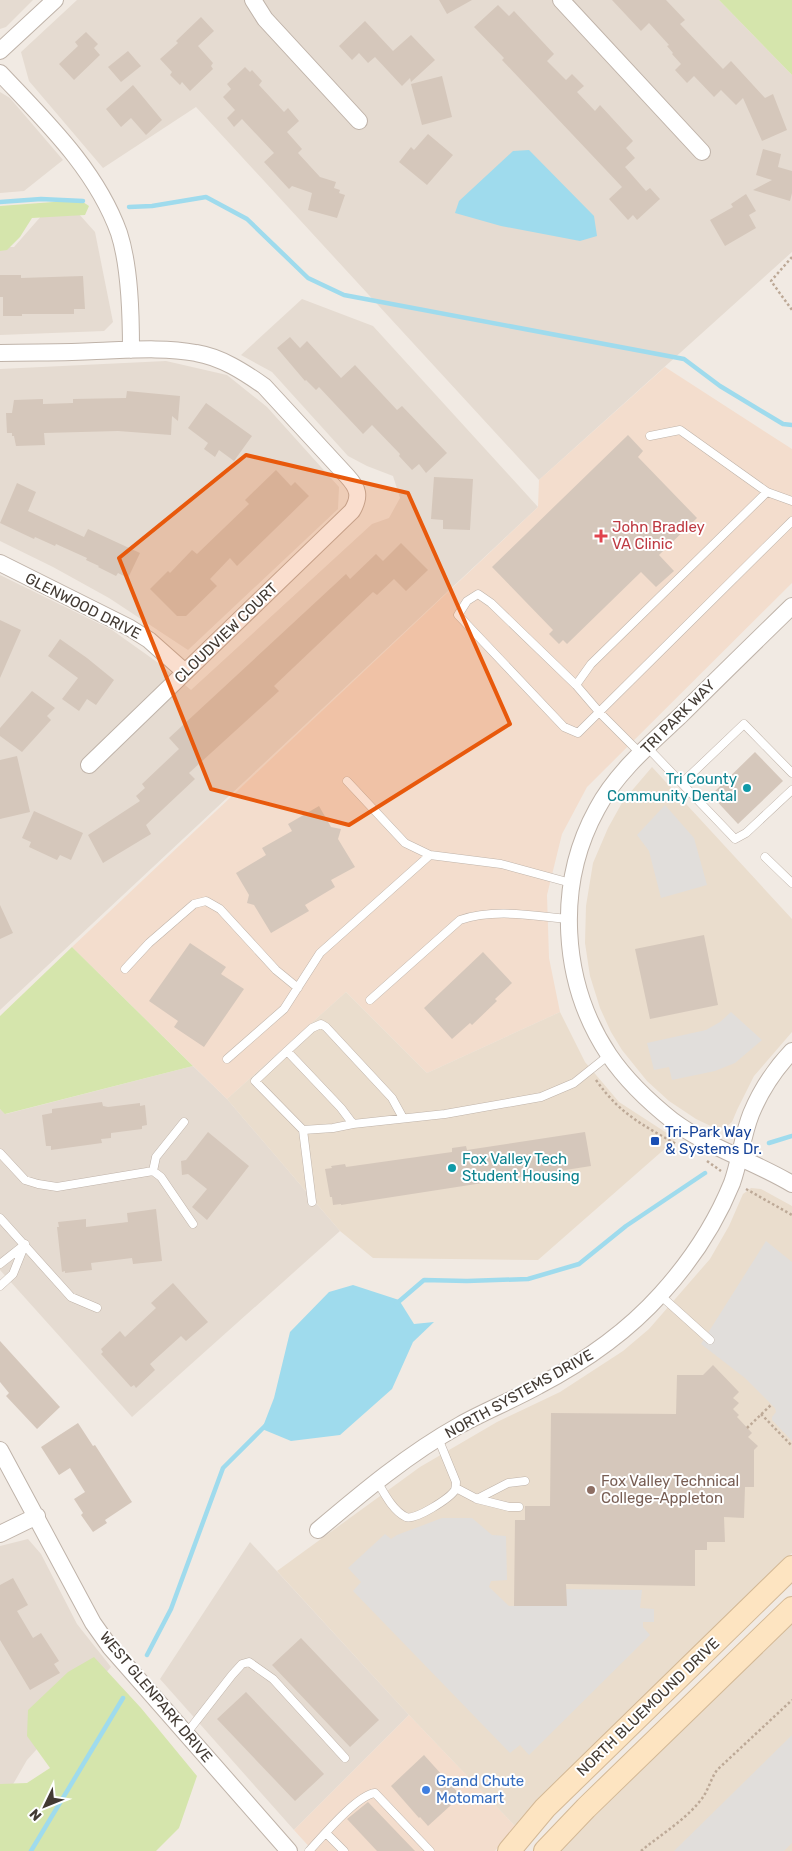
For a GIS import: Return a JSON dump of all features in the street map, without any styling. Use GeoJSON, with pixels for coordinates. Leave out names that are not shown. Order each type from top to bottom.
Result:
{"type":"FeatureCollection","features":[{"type":"Feature","properties":{"kind":"main road","name":"NORTH BLUEMOUND DRIVE"},"geometry":{"type":"LineString","coordinates":[[509,1851],[545,1808],[792,1567]]}},
{"type":"Feature","properties":{"kind":"main road","name":"NORTH BLUEMOUND DRIVE"},"geometry":{"type":"LineString","coordinates":[[545,1851],[586,1808],[792,1608]]}},
{"type":"Feature","properties":{"kind":"street"},"geometry":{"type":"LineString","coordinates":[[0,51],[54,0]]}},
{"type":"Feature","properties":{"kind":"street"},"geometry":{"type":"LineString","coordinates":[[253,0],[264,19],[358,121]]}},
{"type":"Feature","properties":{"kind":"street"},"geometry":{"type":"LineString","coordinates":[[561,0],[702,152]]}},
{"type":"Feature","properties":{"kind":"street"},"geometry":{"type":"LineString","coordinates":[[0,73],[82,164],[110,212],[119,235],[127,274],[130,350],[0,353]]}},
{"type":"Feature","properties":{"kind":"street","name":"CLOUDVIEW COURT"},"geometry":{"type":"LineString","coordinates":[[89,764],[352,511],[359,493],[355,485],[279,400],[251,377],[217,359],[196,353],[130,350]]}},
{"type":"Feature","properties":{"kind":"street","name":"GLENWOOD DRIVE"},"geometry":{"type":"LineString","coordinates":[[0,563],[130,628],[149,640],[185,672]]}},
{"type":"Feature","properties":{"kind":"street","name":"TRI PARK WAY"},"geometry":{"type":"LineString","coordinates":[[792,606],[644,751],[620,777],[597,809],[582,842],[571,884],[569,919],[570,946],[577,985],[592,1026],[619,1069],[645,1096],[675,1122],[738,1158],[773,1173],[792,1184]]}},
{"type":"Feature","properties":{"kind":"street","name":"NORTH SYSTEMS DRIVE"},"geometry":{"type":"LineString","coordinates":[[318,1530],[413,1453],[461,1424],[538,1386],[582,1361],[602,1348],[641,1315],[692,1258],[706,1238],[732,1181],[750,1115],[758,1098],[772,1077],[792,1052]]}},
{"type":"Feature","properties":{"kind":"street","name":"WEST GLENPARK DRIVE"},"geometry":{"type":"LineString","coordinates":[[0,1450],[94,1623],[127,1668],[283,1847]]}},
{"type":"Feature","properties":{"kind":"street"},"geometry":{"type":"LineString","coordinates":[[0,1534],[37,1516]]}},
{"type":"Feature","properties":{"kind":"lane"},"geometry":{"type":"LineString","coordinates":[[650,436],[680,430],[768,492],[792,501]]}},
{"type":"Feature","properties":{"kind":"lane"},"geometry":{"type":"LineString","coordinates":[[576,685],[591,664],[768,492]]}},
{"type":"Feature","properties":{"kind":"lane"},"geometry":{"type":"LineString","coordinates":[[792,521],[600,713],[578,733],[564,727],[458,615],[468,601],[478,594],[491,603],[576,685],[600,713],[682,783],[735,839],[746,833],[792,790]]}},
{"type":"Feature","properties":{"kind":"lane"},"geometry":{"type":"LineString","coordinates":[[682,783],[744,724],[792,773]]}},
{"type":"Feature","properties":{"kind":"lane"},"geometry":{"type":"LineString","coordinates":[[347,781],[404,843],[430,855],[500,864],[571,884]]}},
{"type":"Feature","properties":{"kind":"lane"},"geometry":{"type":"LineString","coordinates":[[227,1059],[284,1009],[320,954],[430,855]]}},
{"type":"Feature","properties":{"kind":"lane"},"geometry":{"type":"LineString","coordinates":[[765,857],[792,883]]}},
{"type":"Feature","properties":{"kind":"lane"},"geometry":{"type":"LineString","coordinates":[[125,969],[149,943],[194,904],[206,901],[220,909],[276,970],[298,988]]}},
{"type":"Feature","properties":{"kind":"lane"},"geometry":{"type":"LineString","coordinates":[[370,1000],[460,920],[476,914],[504,914],[569,919]]}},
{"type":"Feature","properties":{"kind":"lane"},"geometry":{"type":"LineString","coordinates":[[312,1202],[302,1130],[255,1081],[287,1051],[312,1028],[320,1024],[326,1027],[392,1098],[403,1118]]}},
{"type":"Feature","properties":{"kind":"lane"},"geometry":{"type":"LineString","coordinates":[[287,1051],[341,1108],[353,1124]]}},
{"type":"Feature","properties":{"kind":"lane"},"geometry":{"type":"LineString","coordinates":[[302,1130],[445,1114],[541,1097],[574,1083],[609,1055]]}},
{"type":"Feature","properties":{"kind":"lane"},"geometry":{"type":"LineString","coordinates":[[153,1171],[156,1157],[184,1122]]}},
{"type":"Feature","properties":{"kind":"lane"},"geometry":{"type":"LineString","coordinates":[[0,1153],[25,1180],[57,1187],[153,1171],[162,1177],[193,1224]]}},
{"type":"Feature","properties":{"kind":"lane"},"geometry":{"type":"LineString","coordinates":[[0,1218],[71,1297],[97,1308]]}},
{"type":"Feature","properties":{"kind":"lane"},"geometry":{"type":"LineString","coordinates":[[0,1264],[25,1244]]}},
{"type":"Feature","properties":{"kind":"lane"},"geometry":{"type":"LineString","coordinates":[[0,1286],[13,1274],[25,1244]]}},
{"type":"Feature","properties":{"kind":"lane"},"geometry":{"type":"LineString","coordinates":[[660,1295],[710,1340]]}},
{"type":"Feature","properties":{"kind":"lane"},"geometry":{"type":"LineString","coordinates":[[377,1481],[399,1512],[407,1518],[416,1518],[451,1494],[456,1488],[456,1482],[438,1438]]}},
{"type":"Feature","properties":{"kind":"lane"},"geometry":{"type":"LineString","coordinates":[[476,1499],[508,1483],[525,1481]]}},
{"type":"Feature","properties":{"kind":"lane"},"geometry":{"type":"LineString","coordinates":[[456,1488],[476,1499],[518,1507]]}},
{"type":"Feature","properties":{"kind":"lane"},"geometry":{"type":"LineString","coordinates":[[186,1734],[242,1664],[249,1662],[273,1679],[345,1758]]}},
{"type":"Feature","properties":{"kind":"lane"},"geometry":{"type":"LineString","coordinates":[[308,1851],[356,1802],[368,1794],[375,1793],[430,1851]]}},
{"type":"Feature","properties":{"kind":"lane"},"geometry":{"type":"LineString","coordinates":[[326,1833],[344,1851]]}},
{"type":"Feature","properties":{"kind":"path"},"geometry":{"type":"LineString","coordinates":[[792,257],[771,281],[792,310]]}},
{"type":"Feature","properties":{"kind":"path"},"geometry":{"type":"LineString","coordinates":[[747,1428],[772,1404]]}},
{"type":"Feature","properties":{"kind":"path"},"geometry":{"type":"LineString","coordinates":[[761,1414],[792,1446]]}},
{"type":"Feature","properties":{"kind":"path"},"geometry":{"type":"LineString","coordinates":[[640,1851],[688,1813],[706,1793],[712,1776],[717,1770],[792,1700]]}},
{"type":"Feature","properties":{"kind":"highlighted area"},"geometry":{"type":"Polygon","coordinates":[[[246,455],[408,493],[510,724],[349,825],[211,789],[119,558],[246,455]]]}},
{"type":"Feature","properties":{"kind":"shaded area"},"geometry":{"type":"Polygon","coordinates":[[[0,0],[33,0],[6,27],[0,29],[0,0]]]}},
{"type":"Feature","properties":{"kind":"shaded area"},"geometry":{"type":"Polygon","coordinates":[[[77,0],[719,0],[792,75],[792,252],[539,480],[196,107],[103,168],[29,81],[21,52],[77,0]]]}},
{"type":"Feature","properties":{"kind":"shaded area"},"geometry":{"type":"Polygon","coordinates":[[[0,92],[10,98],[63,160],[24,191],[0,193],[0,92]]]}},
{"type":"Feature","properties":{"kind":"shaded area"},"geometry":{"type":"Polygon","coordinates":[[[78,213],[95,232],[113,322],[104,331],[0,335],[0,247],[14,247],[43,214],[78,213]]]}},
{"type":"Feature","properties":{"kind":"shaded area"},"geometry":{"type":"Polygon","coordinates":[[[302,299],[373,326],[538,507],[0,1010],[0,575],[112,630],[157,662],[191,690],[372,524],[389,518],[400,498],[393,476],[348,456],[272,372],[241,355],[302,299]]]}},
{"type":"Feature","properties":{"kind":"shaded area"},"geometry":{"type":"Polygon","coordinates":[[[166,361],[227,375],[267,407],[339,487],[338,509],[188,650],[109,598],[53,567],[0,541],[0,369],[166,361]]]}},
{"type":"Feature","properties":{"kind":"shaded area"},"geometry":{"type":"Polygon","coordinates":[[[665,367],[792,449],[792,583],[587,787],[562,834],[547,895],[549,958],[560,1012],[427,1073],[346,992],[227,1099],[72,947],[538,507],[539,480],[665,367]]]}},
{"type":"Feature","properties":{"kind":"shaded area"},"geometry":{"type":"Polygon","coordinates":[[[652,767],[792,919],[792,1032],[754,1076],[732,1122],[726,1127],[715,1128],[696,1119],[669,1101],[647,1081],[622,1050],[611,1032],[600,1008],[590,976],[585,943],[586,906],[593,863],[608,828],[623,801],[652,767]]]}},
{"type":"Feature","properties":{"kind":"shaded area"},"geometry":{"type":"Polygon","coordinates":[[[665,805],[694,838],[707,885],[661,898],[649,851],[637,835],[665,805]]]}},
{"type":"Feature","properties":{"kind":"shaded area"},"geometry":{"type":"Polygon","coordinates":[[[346,992],[427,1073],[560,1012],[585,1062],[619,1102],[676,1139],[538,1260],[373,1258],[340,1231],[227,1099],[346,992]]]}},
{"type":"Feature","properties":{"kind":"shaded area"},"geometry":{"type":"Polygon","coordinates":[[[731,1012],[762,1040],[735,1063],[715,1071],[672,1080],[669,1067],[654,1070],[647,1043],[706,1030],[720,1022],[731,1012]]]}},
{"type":"Feature","properties":{"kind":"shaded area"},"geometry":{"type":"Polygon","coordinates":[[[193,1066],[227,1099],[340,1231],[132,1417],[0,1270],[0,1109],[6,1114],[193,1066]]]}},
{"type":"Feature","properties":{"kind":"shaded area","name":"Fox Valley Technical College-Appleton"},"geometry":{"type":"Polygon","coordinates":[[[751,1188],[761,1189],[792,1206],[792,1553],[540,1798],[515,1826],[409,1715],[277,1571],[420,1467],[497,1422],[560,1392],[623,1351],[649,1329],[710,1259],[729,1226],[743,1194],[751,1188]]]}},
{"type":"Feature","properties":{"kind":"shaded area"},"geometry":{"type":"Polygon","coordinates":[[[766,1241],[792,1262],[792,1441],[772,1420],[776,1412],[775,1408],[745,1378],[701,1344],[766,1241]]]}},
{"type":"Feature","properties":{"kind":"shaded area"},"geometry":{"type":"Polygon","coordinates":[[[442,1518],[472,1518],[492,1535],[506,1536],[507,1580],[491,1581],[489,1587],[509,1606],[566,1606],[566,1589],[642,1590],[640,1608],[654,1609],[654,1622],[643,1622],[643,1627],[650,1635],[529,1755],[520,1745],[510,1753],[353,1591],[361,1582],[348,1568],[385,1534],[391,1539],[442,1518]]]}},
{"type":"Feature","properties":{"kind":"shaded area"},"geometry":{"type":"Polygon","coordinates":[[[28,1539],[41,1554],[77,1624],[111,1667],[27,1760],[0,1807],[0,1546],[28,1539]]]}},
{"type":"Feature","properties":{"kind":"shaded area"},"geometry":{"type":"Polygon","coordinates":[[[250,1542],[409,1715],[294,1830],[160,1679],[250,1542]]]}},
{"type":"Feature","properties":{"kind":"shaded area"},"geometry":{"type":"Polygon","coordinates":[[[792,1624],[792,1851],[558,1851],[792,1624]]]}},
{"type":"Feature","properties":{"kind":"shaded area"},"geometry":{"type":"Polygon","coordinates":[[[409,1715],[515,1826],[495,1851],[313,1851],[294,1830],[409,1715]]]}},
{"type":"Feature","properties":{"kind":"shaded area"},"geometry":{"type":"Polygon","coordinates":[[[792,1735],[792,1843],[784,1851],[674,1851],[792,1735]]]}},
{"type":"Feature","properties":{"kind":"green space"},"geometry":{"type":"Polygon","coordinates":[[[719,0],[792,0],[792,75],[719,0]]]}},
{"type":"Feature","properties":{"kind":"green space"},"geometry":{"type":"Polygon","coordinates":[[[80,200],[89,206],[85,215],[32,218],[20,237],[7,250],[0,251],[0,206],[80,200]]]}},
{"type":"Feature","properties":{"kind":"green space"},"geometry":{"type":"Polygon","coordinates":[[[72,947],[193,1066],[5,1114],[0,1109],[0,1016],[72,947]]]}},
{"type":"Feature","properties":{"kind":"green space"},"geometry":{"type":"Polygon","coordinates":[[[94,1657],[141,1708],[197,1776],[179,1828],[156,1851],[0,1851],[0,1784],[27,1783],[50,1768],[27,1736],[28,1710],[68,1672],[94,1657]]]}},
{"type":"Feature","properties":{"kind":"water"},"geometry":{"type":"Polygon","coordinates":[[[529,150],[594,216],[597,236],[580,241],[501,226],[455,213],[459,201],[513,151],[529,150]]]}},
{"type":"Feature","properties":{"kind":"water"},"geometry":{"type":"Polygon","coordinates":[[[353,1285],[399,1300],[414,1324],[434,1322],[413,1342],[392,1389],[340,1435],[291,1441],[262,1429],[274,1398],[290,1332],[329,1292],[353,1285]]]}},
{"type":"Feature","properties":{"kind":"building"},"geometry":{"type":"Polygon","coordinates":[[[439,0],[472,0],[447,14],[439,0]]]}},
{"type":"Feature","properties":{"kind":"building"},"geometry":{"type":"Polygon","coordinates":[[[612,0],[666,0],[685,20],[680,24],[723,69],[731,61],[765,98],[773,94],[787,130],[762,141],[743,98],[736,105],[721,90],[714,97],[694,76],[687,83],[675,70],[681,64],[672,54],[667,46],[669,45],[649,23],[641,31],[612,0]]]}},
{"type":"Feature","properties":{"kind":"building"},"geometry":{"type":"Polygon","coordinates":[[[498,5],[509,16],[514,11],[554,54],[547,61],[566,80],[572,74],[584,86],[577,92],[595,111],[600,105],[633,141],[626,148],[635,158],[625,167],[646,191],[650,188],[660,199],[637,220],[633,215],[628,220],[609,199],[622,187],[502,60],[504,58],[474,27],[498,5]]]}},
{"type":"Feature","properties":{"kind":"building"},"geometry":{"type":"Polygon","coordinates":[[[201,17],[214,31],[198,46],[213,63],[211,66],[213,69],[190,91],[182,82],[180,85],[170,75],[172,72],[160,59],[178,43],[176,41],[201,17]]]}},
{"type":"Feature","properties":{"kind":"building"},"geometry":{"type":"Polygon","coordinates":[[[365,21],[393,51],[411,35],[435,60],[411,82],[410,78],[402,86],[375,57],[368,63],[359,53],[352,60],[339,46],[365,21]]]}},
{"type":"Feature","properties":{"kind":"building"},"geometry":{"type":"Polygon","coordinates":[[[86,32],[98,44],[94,48],[100,55],[74,80],[59,64],[78,46],[75,42],[86,32]]]}},
{"type":"Feature","properties":{"kind":"building"},"geometry":{"type":"Polygon","coordinates":[[[128,51],[141,66],[121,82],[108,67],[128,51]]]}},
{"type":"Feature","properties":{"kind":"building"},"geometry":{"type":"Polygon","coordinates":[[[245,67],[250,72],[252,70],[262,81],[259,85],[284,112],[288,108],[299,121],[287,132],[302,149],[298,153],[320,177],[336,182],[334,188],[340,190],[339,193],[345,195],[337,218],[308,210],[312,193],[292,186],[289,189],[264,162],[274,153],[242,119],[234,127],[227,118],[235,110],[223,97],[231,89],[227,84],[245,67]]]}},
{"type":"Feature","properties":{"kind":"building"},"geometry":{"type":"Polygon","coordinates":[[[442,76],[452,117],[422,125],[411,84],[442,76]]]}},
{"type":"Feature","properties":{"kind":"building"},"geometry":{"type":"Polygon","coordinates":[[[133,85],[162,120],[146,135],[131,118],[121,127],[106,109],[133,85]]]}},
{"type":"Feature","properties":{"kind":"building"},"geometry":{"type":"Polygon","coordinates":[[[428,134],[453,155],[427,185],[399,162],[411,147],[414,150],[428,134]]]}},
{"type":"Feature","properties":{"kind":"building"},"geometry":{"type":"Polygon","coordinates":[[[763,149],[781,154],[778,167],[792,171],[790,201],[753,190],[772,180],[756,175],[763,149]]]}},
{"type":"Feature","properties":{"kind":"building"},"geometry":{"type":"Polygon","coordinates":[[[746,194],[756,211],[749,215],[756,228],[725,246],[710,220],[733,207],[731,204],[746,194]]]}},
{"type":"Feature","properties":{"kind":"building"},"geometry":{"type":"Polygon","coordinates":[[[0,275],[21,275],[21,278],[83,276],[85,309],[74,309],[74,314],[3,316],[3,297],[0,297],[0,275]]]}},
{"type":"Feature","properties":{"kind":"building"},"geometry":{"type":"Polygon","coordinates":[[[290,337],[300,348],[307,341],[341,378],[355,365],[397,410],[402,406],[447,453],[426,473],[419,464],[412,470],[399,456],[400,454],[372,425],[363,434],[319,387],[316,390],[305,381],[277,348],[290,337]]]}},
{"type":"Feature","properties":{"kind":"building"},"geometry":{"type":"Polygon","coordinates":[[[127,391],[180,396],[178,421],[172,416],[171,435],[118,431],[44,433],[45,445],[16,446],[12,433],[7,433],[6,413],[12,413],[14,400],[43,399],[43,404],[73,403],[73,399],[126,398],[127,391]]]}},
{"type":"Feature","properties":{"kind":"building"},"geometry":{"type":"Polygon","coordinates":[[[206,403],[252,436],[234,461],[219,450],[215,457],[204,449],[208,443],[188,428],[206,403]]]}},
{"type":"Feature","properties":{"kind":"building","name":"John Bradley VA Clinic"},"geometry":{"type":"Polygon","coordinates":[[[628,435],[643,451],[638,457],[697,518],[659,555],[674,571],[656,587],[641,572],[567,644],[563,640],[559,644],[549,634],[553,630],[492,567],[628,435]]]}},
{"type":"Feature","properties":{"kind":"building"},"geometry":{"type":"Polygon","coordinates":[[[276,470],[291,486],[295,482],[309,496],[237,566],[230,558],[210,579],[217,586],[186,616],[177,616],[150,589],[168,571],[170,573],[192,550],[197,554],[249,504],[245,500],[276,470]]]}},
{"type":"Feature","properties":{"kind":"building"},"geometry":{"type":"Polygon","coordinates":[[[434,477],[473,479],[470,530],[443,529],[443,520],[431,519],[434,477]]]}},
{"type":"Feature","properties":{"kind":"building"},"geometry":{"type":"Polygon","coordinates":[[[17,483],[36,492],[28,511],[84,537],[88,529],[140,553],[128,578],[118,573],[116,576],[86,560],[87,558],[56,544],[55,546],[35,537],[34,539],[0,523],[17,483]]]}},
{"type":"Feature","properties":{"kind":"building"},"geometry":{"type":"Polygon","coordinates":[[[401,543],[428,570],[406,591],[394,579],[377,595],[373,592],[274,686],[279,691],[189,773],[195,779],[146,825],[151,834],[103,863],[88,835],[140,801],[136,796],[145,788],[142,784],[179,749],[169,738],[346,574],[350,579],[376,554],[383,561],[401,543]]]}},
{"type":"Feature","properties":{"kind":"building"},"geometry":{"type":"Polygon","coordinates":[[[0,620],[21,630],[0,678],[0,620]]]}},
{"type":"Feature","properties":{"kind":"building"},"geometry":{"type":"Polygon","coordinates":[[[60,639],[114,680],[96,705],[87,699],[79,711],[62,699],[78,678],[48,656],[60,639]]]}},
{"type":"Feature","properties":{"kind":"building"},"geometry":{"type":"Polygon","coordinates":[[[32,691],[55,708],[47,716],[51,720],[22,752],[0,736],[0,728],[32,691]]]}},
{"type":"Feature","properties":{"kind":"building","name":"Tri County Community Dental"},"geometry":{"type":"Polygon","coordinates":[[[755,752],[783,781],[738,824],[711,795],[755,752]]]}},
{"type":"Feature","properties":{"kind":"building"},"geometry":{"type":"Polygon","coordinates":[[[17,756],[30,812],[0,819],[0,760],[17,756]]]}},
{"type":"Feature","properties":{"kind":"building"},"geometry":{"type":"Polygon","coordinates":[[[319,806],[331,827],[341,829],[338,839],[355,867],[331,880],[335,887],[305,905],[309,911],[271,933],[254,905],[247,903],[249,895],[236,873],[266,855],[262,848],[292,831],[288,824],[319,806]]]}},
{"type":"Feature","properties":{"kind":"building"},"geometry":{"type":"Polygon","coordinates":[[[34,811],[83,833],[71,860],[60,855],[57,860],[29,847],[31,842],[22,838],[34,811]]]}},
{"type":"Feature","properties":{"kind":"building"},"geometry":{"type":"Polygon","coordinates":[[[0,905],[13,933],[0,939],[0,905]]]}},
{"type":"Feature","properties":{"kind":"building"},"geometry":{"type":"Polygon","coordinates":[[[704,935],[718,1005],[650,1019],[635,949],[704,935]]]}},
{"type":"Feature","properties":{"kind":"building"},"geometry":{"type":"Polygon","coordinates":[[[190,943],[226,967],[221,974],[244,989],[204,1047],[174,1027],[178,1021],[149,1001],[190,943]]]}},
{"type":"Feature","properties":{"kind":"building"},"geometry":{"type":"Polygon","coordinates":[[[483,952],[512,983],[495,999],[497,1001],[472,1025],[470,1023],[452,1039],[424,1008],[483,952]]]}},
{"type":"Feature","properties":{"kind":"building"},"geometry":{"type":"Polygon","coordinates":[[[102,1102],[103,1106],[108,1107],[140,1103],[140,1106],[145,1105],[147,1125],[142,1126],[142,1129],[111,1133],[111,1138],[101,1139],[102,1143],[51,1150],[51,1146],[46,1146],[42,1115],[52,1113],[52,1109],[102,1102]]]}},
{"type":"Feature","properties":{"kind":"building"},"geometry":{"type":"Polygon","coordinates":[[[208,1132],[249,1166],[207,1220],[192,1207],[207,1189],[188,1174],[182,1175],[181,1161],[186,1160],[208,1132]]]}},
{"type":"Feature","properties":{"kind":"building","name":"Fox Valley Tech Student Housing"},"geometry":{"type":"Polygon","coordinates":[[[585,1132],[591,1166],[341,1205],[333,1205],[332,1197],[330,1197],[325,1169],[332,1168],[331,1166],[345,1164],[346,1167],[452,1152],[452,1148],[466,1146],[467,1150],[585,1132]]]}},
{"type":"Feature","properties":{"kind":"building"},"geometry":{"type":"Polygon","coordinates":[[[156,1209],[162,1261],[133,1264],[132,1258],[91,1263],[92,1270],[62,1272],[58,1222],[86,1219],[86,1227],[128,1222],[127,1213],[156,1209]]]}},
{"type":"Feature","properties":{"kind":"building"},"geometry":{"type":"Polygon","coordinates":[[[173,1283],[208,1322],[186,1341],[181,1336],[150,1364],[155,1370],[136,1388],[134,1385],[131,1387],[101,1354],[103,1352],[101,1349],[120,1331],[125,1337],[156,1308],[151,1303],[173,1283]]]}},
{"type":"Feature","properties":{"kind":"building"},"geometry":{"type":"Polygon","coordinates":[[[0,1341],[60,1407],[37,1429],[6,1396],[9,1393],[0,1382],[0,1341]]]}},
{"type":"Feature","properties":{"kind":"building"},"geometry":{"type":"Polygon","coordinates":[[[713,1365],[739,1392],[733,1398],[739,1403],[733,1409],[739,1415],[737,1417],[752,1433],[748,1437],[758,1446],[754,1450],[754,1487],[745,1487],[744,1518],[724,1517],[725,1542],[707,1542],[707,1550],[695,1550],[695,1586],[566,1584],[567,1606],[514,1606],[515,1520],[525,1520],[525,1506],[550,1506],[551,1413],[676,1414],[677,1375],[703,1375],[713,1365]]]}},
{"type":"Feature","properties":{"kind":"building"},"geometry":{"type":"Polygon","coordinates":[[[78,1423],[93,1446],[95,1445],[132,1502],[105,1520],[107,1523],[93,1532],[81,1515],[83,1513],[74,1499],[85,1492],[70,1468],[59,1475],[41,1447],[78,1423]]]}},
{"type":"Feature","properties":{"kind":"building"},"geometry":{"type":"Polygon","coordinates":[[[13,1578],[28,1605],[17,1611],[33,1638],[41,1633],[59,1661],[54,1664],[60,1673],[30,1690],[0,1640],[0,1585],[13,1578]]]}},
{"type":"Feature","properties":{"kind":"building"},"geometry":{"type":"Polygon","coordinates":[[[301,1638],[379,1720],[350,1747],[272,1665],[301,1638]]]}},
{"type":"Feature","properties":{"kind":"building"},"geometry":{"type":"Polygon","coordinates":[[[246,1692],[324,1774],[295,1801],[217,1719],[246,1692]]]}},
{"type":"Feature","properties":{"kind":"building","name":"Grand Chute Motomart"},"geometry":{"type":"Polygon","coordinates":[[[424,1755],[461,1796],[428,1826],[391,1786],[424,1755]]]}},
{"type":"Feature","properties":{"kind":"building"},"geometry":{"type":"Polygon","coordinates":[[[368,1802],[415,1851],[377,1851],[347,1819],[368,1802]]]}},
{"type":"Feature","properties":{"kind":"waterway"},"geometry":{"type":"LineString","coordinates":[[129,207],[152,206],[206,197],[247,219],[308,278],[344,295],[684,359],[720,386],[783,424],[792,425]]}},
{"type":"Feature","properties":{"kind":"waterway"},"geometry":{"type":"LineString","coordinates":[[0,202],[41,199],[83,201]]}},
{"type":"Feature","properties":{"kind":"waterway"},"geometry":{"type":"LineString","coordinates":[[769,1143],[792,1136]]}},
{"type":"Feature","properties":{"kind":"waterway"},"geometry":{"type":"LineString","coordinates":[[396,1304],[424,1280],[528,1279],[579,1264],[626,1226],[705,1173]]}},
{"type":"Feature","properties":{"kind":"waterway"},"geometry":{"type":"LineString","coordinates":[[147,1655],[171,1609],[223,1468],[266,1425]]}},
{"type":"Feature","properties":{"kind":"waterway"},"geometry":{"type":"LineString","coordinates":[[31,1851],[123,1698]]}},
{"type":"Feature","properties":{"kind":"place","name":"John Bradley VA Clinic"},"geometry":{"type":"Point","coordinates":[601,536]}},
{"type":"Feature","properties":{"kind":"place","name":"Tri County Community Dental"},"geometry":{"type":"Point","coordinates":[747,788]}},
{"type":"Feature","properties":{"kind":"place","name":"Tri-Park Way & Systems Dr."},"geometry":{"type":"Point","coordinates":[655,1141]}},
{"type":"Feature","properties":{"kind":"place","name":"Fox Valley Tech Student Housing"},"geometry":{"type":"Point","coordinates":[452,1168]}},
{"type":"Feature","properties":{"kind":"place","name":"Fox Valley Technical College-Appleton"},"geometry":{"type":"Point","coordinates":[591,1490]}},
{"type":"Feature","properties":{"kind":"place","name":"Grand Chute Motomart"},"geometry":{"type":"Point","coordinates":[426,1790]}}]}
